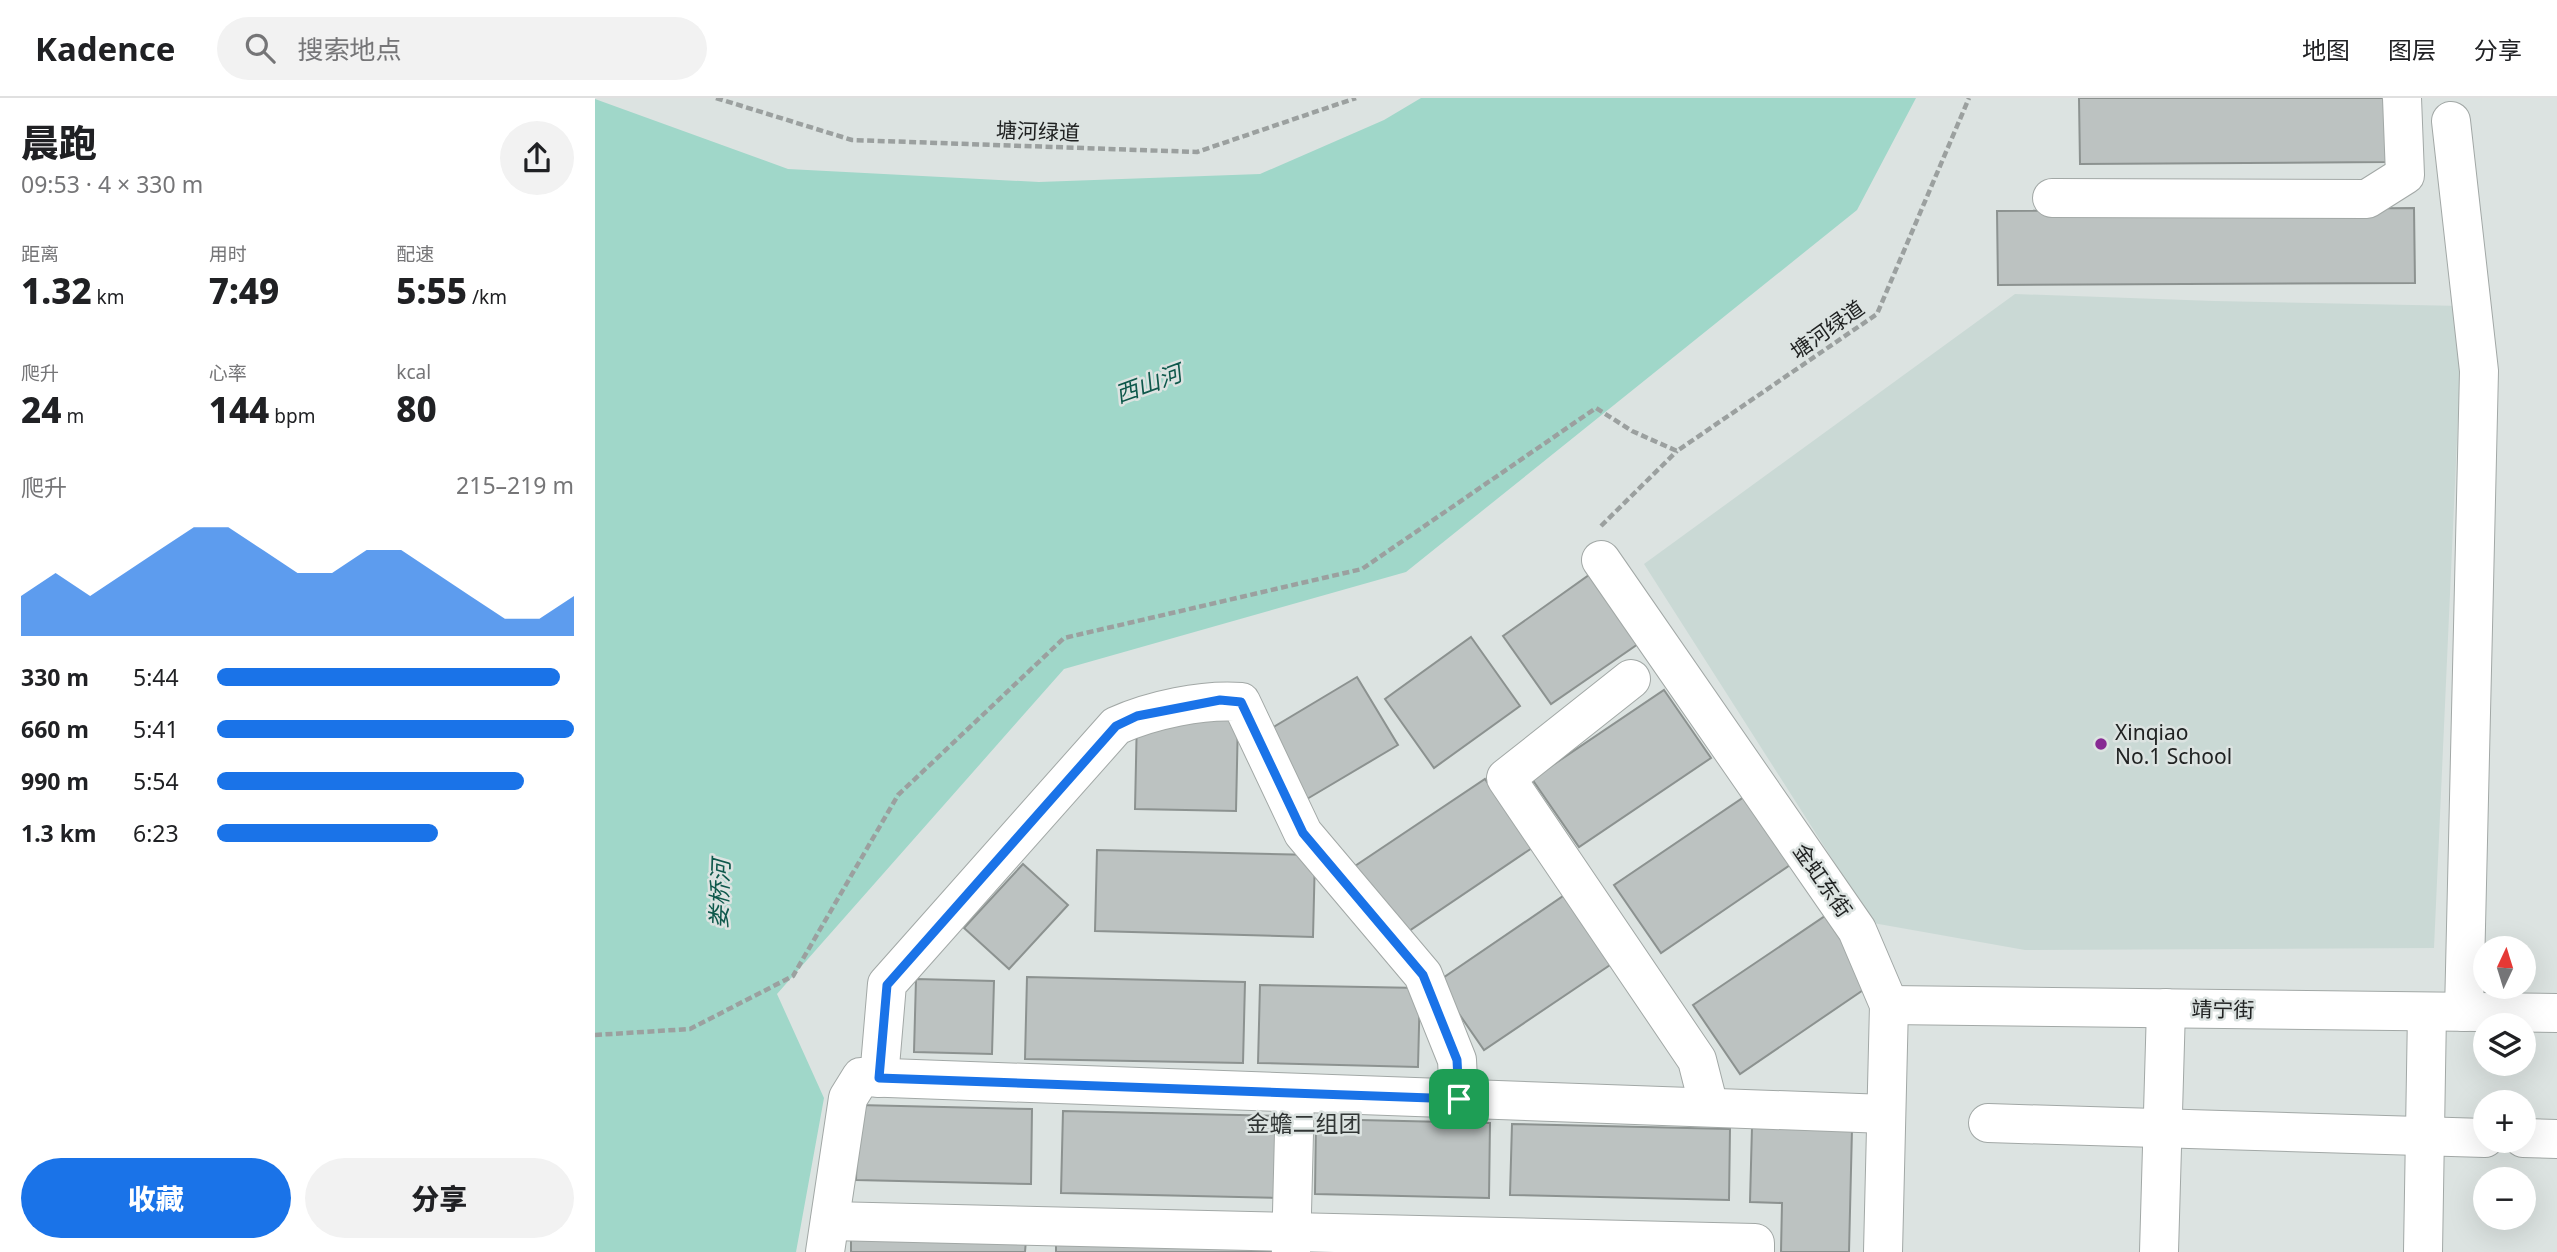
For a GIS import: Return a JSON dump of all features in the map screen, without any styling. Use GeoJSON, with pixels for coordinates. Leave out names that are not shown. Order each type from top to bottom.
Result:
{"type":"FeatureCollection","features":[{"type":"Feature","properties":{"kind":"street"},"geometry":{"type":"LineString","coordinates":[[2052,198],[2367,199],[2405,175],[2402,98]]}},
{"type":"Feature","properties":{"kind":"street"},"geometry":{"type":"LineString","coordinates":[[2423,1252],[2425,1137],[2446,1012],[2479,371],[2451,121]]}},
{"type":"Feature","properties":{"kind":"street","name":"金虹东街"},"geometry":{"type":"LineString","coordinates":[[1601,560],[1857,930],[1889,1005],[1882,1252]]}},
{"type":"Feature","properties":{"kind":"street"},"geometry":{"type":"LineString","coordinates":[[1632,679],[1506,778],[1697,1060],[1709,1107]]}},
{"type":"Feature","properties":{"kind":"street"},"geometry":{"type":"LineString","coordinates":[[879,1078],[887,985],[1116,726],[1137,716],[1220,700],[1241,702],[1303,833],[1423,975],[1457,1060],[1459,1099]]}},
{"type":"Feature","properties":{"kind":"street","name":"靖宁街"},"geometry":{"type":"LineString","coordinates":[[1889,1005],[2557,1013]]}},
{"type":"Feature","properties":{"kind":"street"},"geometry":{"type":"LineString","coordinates":[[2159,1252],[2166,1008]]}},
{"type":"Feature","properties":{"kind":"street"},"geometry":{"type":"LineString","coordinates":[[1755,1252],[1755,1244],[827,1237],[848,1098],[861,1077],[1886,1114]]}},
{"type":"Feature","properties":{"kind":"street"},"geometry":{"type":"LineString","coordinates":[[1291,1242],[1295,1093]]}},
{"type":"Feature","properties":{"kind":"street"},"geometry":{"type":"LineString","coordinates":[[1988,1123],[2473,1138]]}},
{"type":"Feature","properties":{"kind":"street"},"geometry":{"type":"LineString","coordinates":[[2536,1138],[2557,1139]]}},
{"type":"Feature","properties":{"kind":"path","name":"塘河绿道"},"geometry":{"type":"LineString","coordinates":[[716,98],[852,140],[1197,152],[1356,98]]}},
{"type":"Feature","properties":{"kind":"path","name":"塘河绿道"},"geometry":{"type":"LineString","coordinates":[[1601,560],[1601,525],[1677,451],[1877,314],[1969,98]]}},
{"type":"Feature","properties":{"kind":"path"},"geometry":{"type":"LineString","coordinates":[[1632,431],[1677,451]]}},
{"type":"Feature","properties":{"kind":"shaded area","name":"Xinqiao No.1 School"},"geometry":{"type":"Polygon","coordinates":[[[2015,294],[2463,306],[2434,948],[2025,950],[1873,923],[1644,564],[2015,294]]]}},
{"type":"Feature","properties":{"kind":"water"},"geometry":{"type":"Polygon","coordinates":[[[1421,98],[1916,98],[1857,210],[1406,572],[1064,669],[777,994],[824,1098],[796,1252],[595,1252],[595,99],[788,169],[1039,182],[1260,174],[1384,120],[1421,98]]]}},
{"type":"Feature","properties":{"kind":"building"},"geometry":{"type":"Polygon","coordinates":[[[2079,98],[2386,98],[2386,162],[2080,164],[2079,98]]]}},
{"type":"Feature","properties":{"kind":"building"},"geometry":{"type":"Polygon","coordinates":[[[2414,208],[2415,283],[1998,285],[1997,211],[2414,208]]]}},
{"type":"Feature","properties":{"kind":"building"},"geometry":{"type":"Polygon","coordinates":[[[1589,575],[1638,644],[1551,704],[1503,636],[1589,575]]]}},
{"type":"Feature","properties":{"kind":"building"},"geometry":{"type":"Polygon","coordinates":[[[1471,637],[1520,706],[1434,768],[1385,699],[1471,637]]]}},
{"type":"Feature","properties":{"kind":"building"},"geometry":{"type":"Polygon","coordinates":[[[1357,677],[1398,745],[1307,799],[1267,731],[1357,677]]]}},
{"type":"Feature","properties":{"kind":"building"},"geometry":{"type":"Polygon","coordinates":[[[1664,690],[1711,758],[1579,847],[1532,779],[1664,690]]]}},
{"type":"Feature","properties":{"kind":"building"},"geometry":{"type":"Polygon","coordinates":[[[1137,716],[1238,718],[1236,811],[1135,809],[1137,716]]]}},
{"type":"Feature","properties":{"kind":"building"},"geometry":{"type":"Polygon","coordinates":[[[1485,779],[1532,848],[1400,937],[1352,868],[1485,779]]]}},
{"type":"Feature","properties":{"kind":"building"},"geometry":{"type":"Polygon","coordinates":[[[1747,795],[1793,863],[1661,953],[1614,885],[1747,795]]]}},
{"type":"Feature","properties":{"kind":"building"},"geometry":{"type":"Polygon","coordinates":[[[1097,850],[1315,855],[1313,937],[1095,931],[1097,850]]]}},
{"type":"Feature","properties":{"kind":"building"},"geometry":{"type":"Polygon","coordinates":[[[1023,864],[1068,905],[1009,969],[964,928],[1023,864]]]}},
{"type":"Feature","properties":{"kind":"building"},"geometry":{"type":"Polygon","coordinates":[[[1569,892],[1616,961],[1484,1050],[1437,982],[1569,892]]]}},
{"type":"Feature","properties":{"kind":"building"},"geometry":{"type":"Polygon","coordinates":[[[1825,916],[1872,984],[1740,1074],[1693,1005],[1825,916]]]}},
{"type":"Feature","properties":{"kind":"building"},"geometry":{"type":"Polygon","coordinates":[[[1027,977],[1245,982],[1243,1063],[1025,1059],[1027,977]]]}},
{"type":"Feature","properties":{"kind":"building"},"geometry":{"type":"Polygon","coordinates":[[[916,979],[994,981],[992,1054],[914,1052],[916,979]]]}},
{"type":"Feature","properties":{"kind":"building"},"geometry":{"type":"Polygon","coordinates":[[[1260,985],[1420,988],[1418,1067],[1258,1063],[1260,985]]]}},
{"type":"Feature","properties":{"kind":"building"},"geometry":{"type":"Polygon","coordinates":[[[858,1105],[1032,1109],[1031,1184],[856,1180],[858,1105]]]}},
{"type":"Feature","properties":{"kind":"building"},"geometry":{"type":"Polygon","coordinates":[[[1063,1111],[1281,1116],[1279,1198],[1061,1193],[1063,1111]]]}},
{"type":"Feature","properties":{"kind":"building"},"geometry":{"type":"Polygon","coordinates":[[[1316,1119],[1490,1123],[1489,1198],[1315,1194],[1316,1119]]]}},
{"type":"Feature","properties":{"kind":"building"},"geometry":{"type":"Polygon","coordinates":[[[1512,1124],[1730,1129],[1729,1200],[1510,1195],[1512,1124]]]}},
{"type":"Feature","properties":{"kind":"building"},"geometry":{"type":"Polygon","coordinates":[[[1752,1127],[1852,1129],[1849,1252],[1781,1252],[1782,1203],[1750,1202],[1752,1127]]]}},
{"type":"Feature","properties":{"kind":"building"},"geometry":{"type":"Polygon","coordinates":[[[851,1237],[1026,1240],[1025,1252],[851,1252],[851,1237]]]}},
{"type":"Feature","properties":{"kind":"building"},"geometry":{"type":"Polygon","coordinates":[[[1056,1241],[1275,1245],[1275,1252],[1056,1252],[1056,1241]]]}},
{"type":"Feature","properties":{"kind":"place","name":"Xinqiao No.1 School"},"geometry":{"type":"Point","coordinates":[2101,744]}},
{"type":"Feature","properties":{"kind":"district","name":"金蟾二组团"},"geometry":{"type":"Point","coordinates":[1304,1123]}},
{"type":"Feature","properties":{"kind":"route"},"geometry":{"type":"LineString","coordinates":[[1220,700],[1241,702],[1303,833],[1423,975],[1457,1060],[1459,1099],[879,1078],[887,985],[1116,726],[1137,716],[1220,700]]}},
{"type":"Feature","properties":{"kind":"water label","name":"西山河"},"geometry":{"type":"Point","coordinates":[1148,383]}},
{"type":"Feature","properties":{"kind":"water label","name":"娄桥河"},"geometry":{"type":"Point","coordinates":[719,894]}}]}
